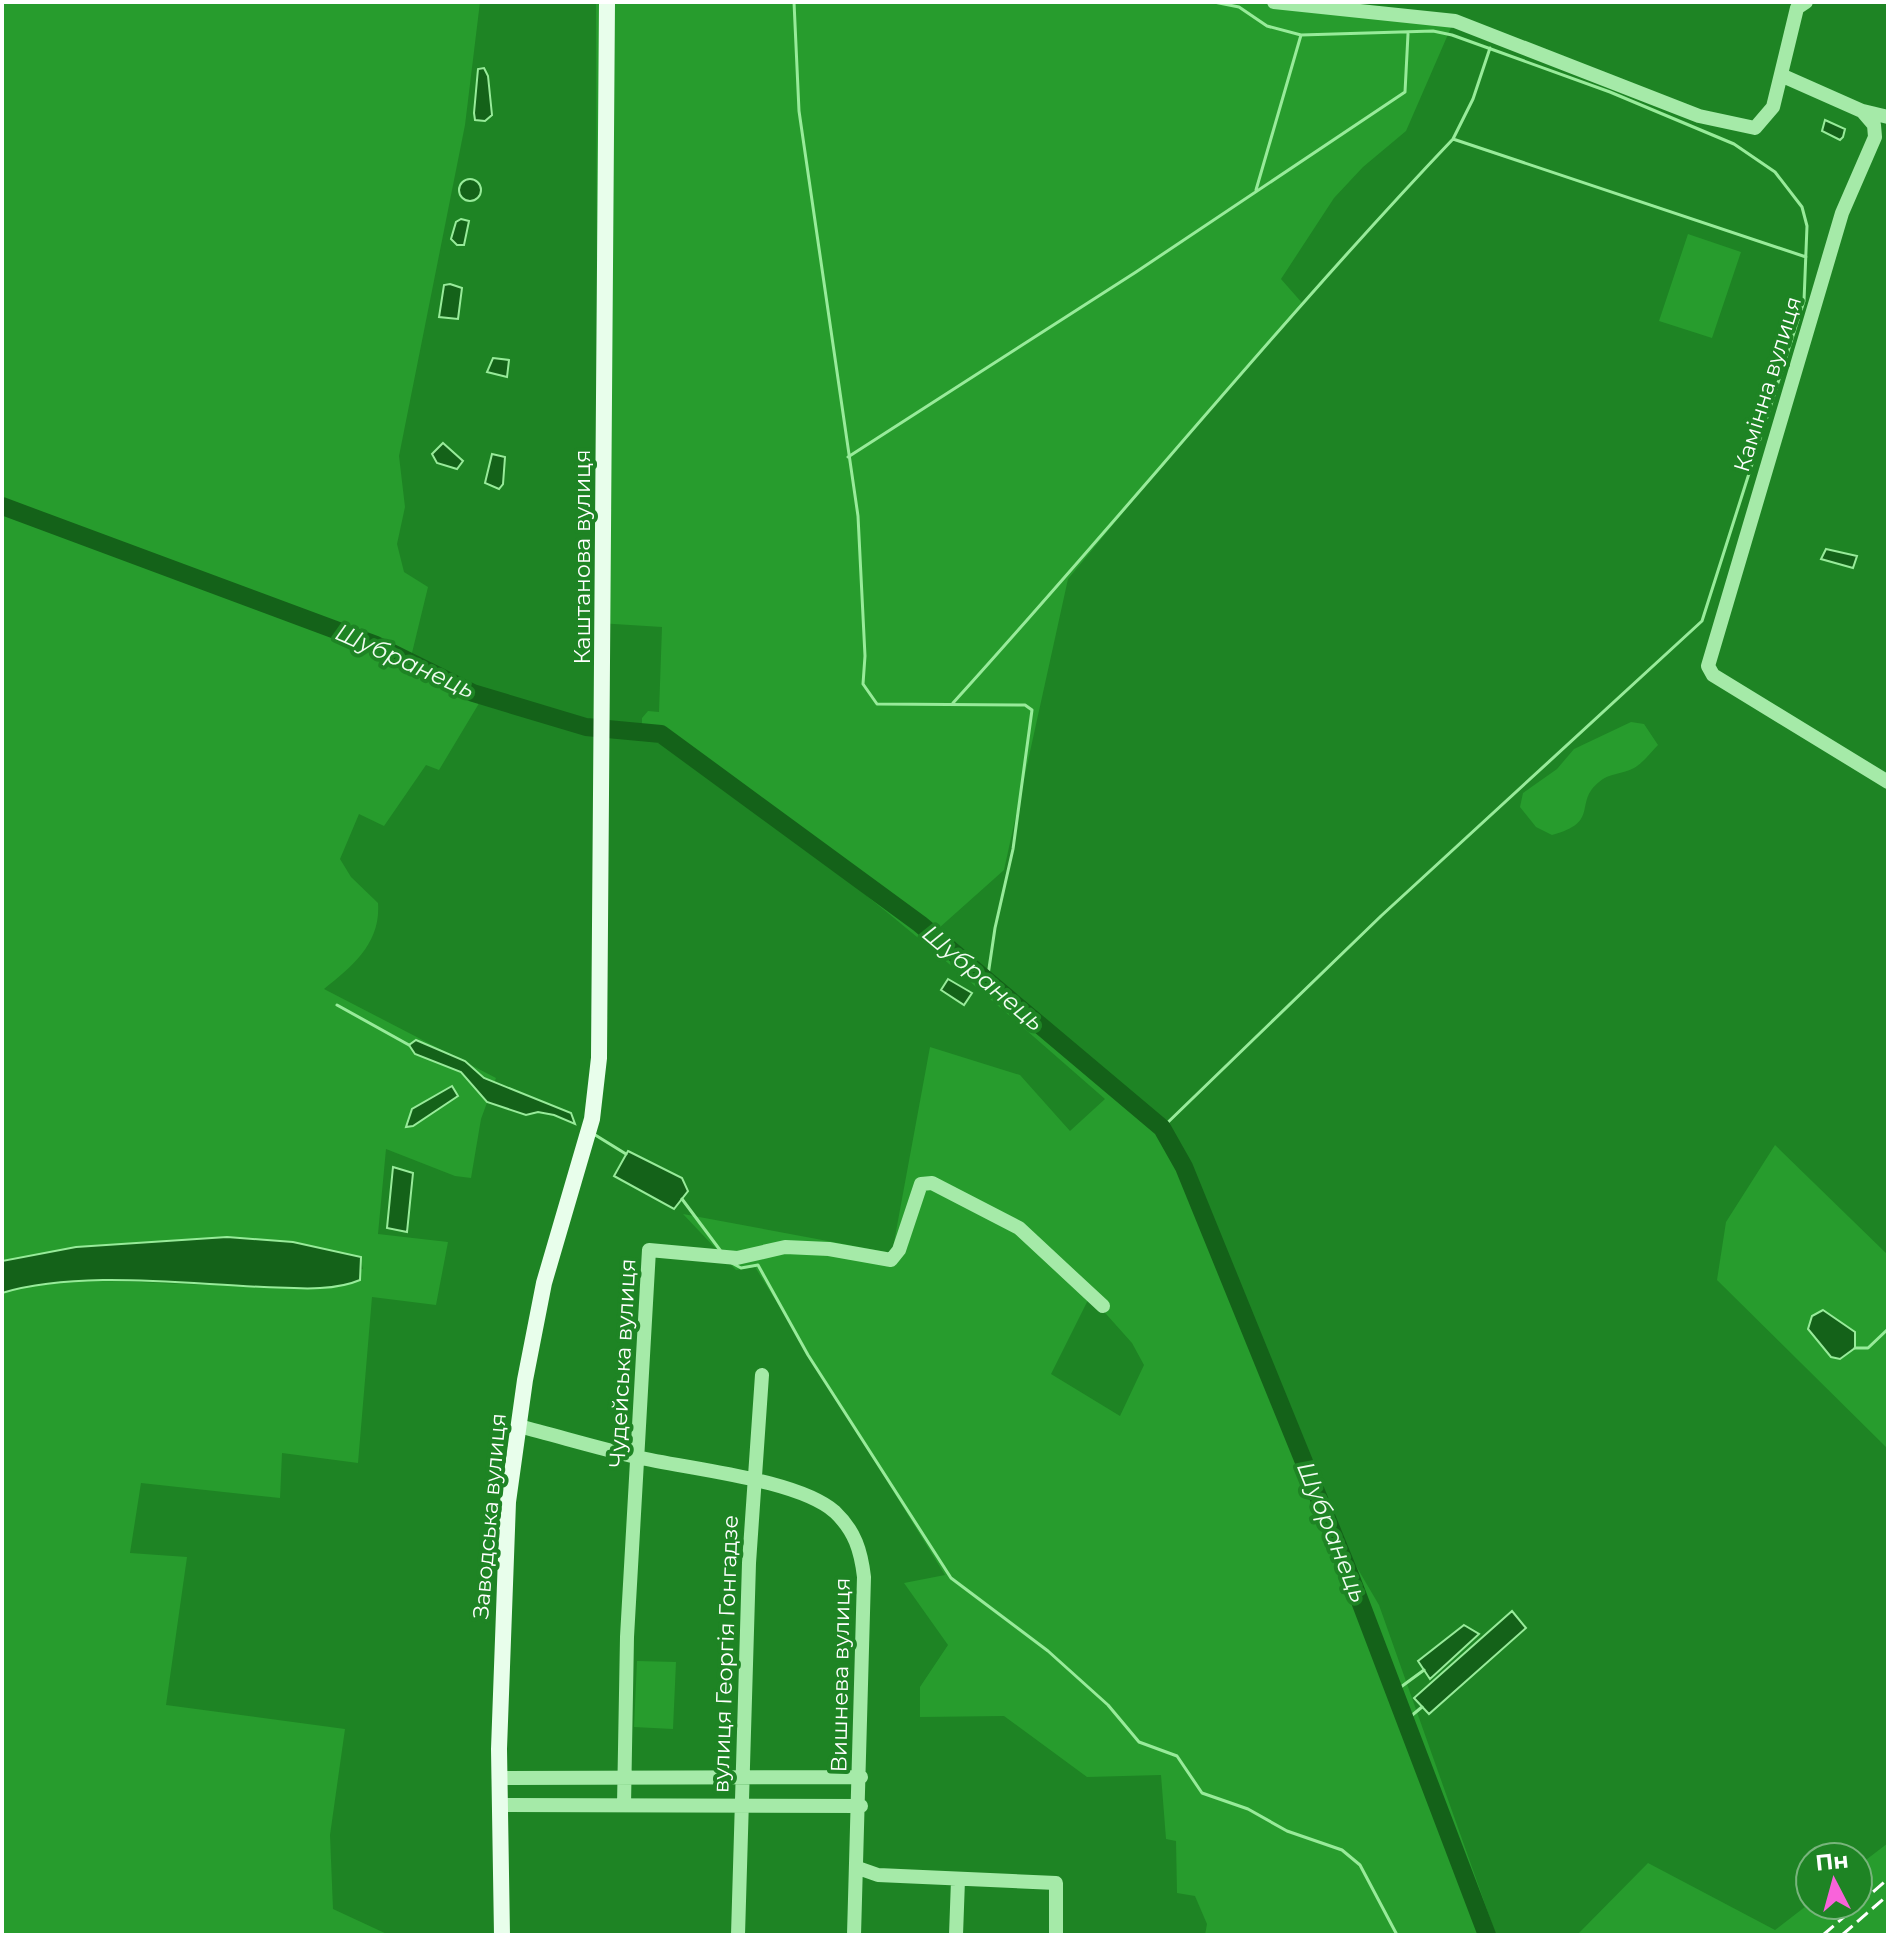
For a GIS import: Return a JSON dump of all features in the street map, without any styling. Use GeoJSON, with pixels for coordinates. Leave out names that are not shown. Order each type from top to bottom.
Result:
{"type":"FeatureCollection","features":[{"type":"Feature","properties":{"kind":"main road","name":"Каштанова вулиця"},"geometry":{"type":"LineString","coordinates":[[593,1115],[599,1058],[607,2]]}},
{"type":"Feature","properties":{"kind":"main road","name":"Заводська вулиця"},"geometry":{"type":"LineString","coordinates":[[502,1935],[499,1778],[506,1531],[518,1426],[544,1283],[593,1115]]}},
{"type":"Feature","properties":{"kind":"street"},"geometry":{"type":"LineString","coordinates":[[1274,2],[1455,21],[1699,116],[1736,127],[1755,128],[1773,107],[1783,76],[1785,45],[1797,4]]}},
{"type":"Feature","properties":{"kind":"street"},"geometry":{"type":"LineString","coordinates":[[1783,76],[1862,111],[1888,117]]}},
{"type":"Feature","properties":{"kind":"street","name":"Камінна вулиця"},"geometry":{"type":"LineString","coordinates":[[1862,111],[1874,125],[1875,137],[1842,213],[1708,666],[1713,675],[1888,782]]}},
{"type":"Feature","properties":{"kind":"street","name":"Чудейська вулиця"},"geometry":{"type":"LineString","coordinates":[[624,1805],[648,1251],[737,1258],[785,1247],[829,1249],[891,1260],[899,1250],[921,1184],[932,1183],[951,1190],[1019,1228],[1103,1306]]}},
{"type":"Feature","properties":{"kind":"street","name":"вулиця Георгія Гонгадзе"},"geometry":{"type":"LineString","coordinates":[[738,1935],[754,1481],[762,1375]]}},
{"type":"Feature","properties":{"kind":"street","name":"Вишнева вулиця"},"geometry":{"type":"LineString","coordinates":[[518,1426],[637,1457],[754,1481],[815,1499],[834,1511],[861,1550],[864,1577],[861,1806],[854,1935]]}},
{"type":"Feature","properties":{"kind":"street"},"geometry":{"type":"LineString","coordinates":[[499,1778],[861,1777]]}},
{"type":"Feature","properties":{"kind":"street"},"geometry":{"type":"LineString","coordinates":[[500,1805],[742,1803],[861,1806]]}},
{"type":"Feature","properties":{"kind":"street"},"geometry":{"type":"LineString","coordinates":[[858,1868],[878,1875],[1056,1883],[1056,1935]]}},
{"type":"Feature","properties":{"kind":"street"},"geometry":{"type":"LineString","coordinates":[[956,1935],[958,1880]]}},
{"type":"Feature","properties":{"kind":"shaded area"},"geometry":{"type":"Polygon","coordinates":[[[2,2],[480,2],[465,125],[399,456],[405,507],[397,544],[404,572],[428,587],[411,657],[460,679],[481,700],[439,770],[426,765],[384,826],[359,814],[340,859],[351,877],[378,903],[378,917],[370,942],[363,952],[324,989],[496,1078],[481,1119],[471,1178],[455,1176],[386,1149],[378,1234],[448,1242],[436,1305],[372,1297],[358,1463],[282,1453],[280,1498],[141,1483],[130,1553],[187,1557],[166,1705],[345,1729],[330,1835],[333,1909],[389,1935],[2,1935],[2,1293],[79,1281],[248,1284],[363,1269],[360,1257],[292,1242],[2,1261],[2,2]]]}},
{"type":"Feature","properties":{"kind":"shaded area"},"geometry":{"type":"Polygon","coordinates":[[[596,2],[1309,2],[1456,16],[1406,131],[1363,167],[1334,198],[1281,279],[1303,304],[1189,433],[1068,579],[1004,870],[939,928],[1163,1120],[1189,1169],[1318,1501],[1379,1605],[1496,1935],[1205,1935],[1207,1924],[1195,1896],[1177,1893],[1176,1841],[1166,1839],[1161,1775],[1087,1777],[1004,1716],[920,1717],[920,1687],[948,1645],[904,1583],[945,1575],[755,1267],[736,1270],[683,1214],[892,1253],[930,1047],[1020,1075],[1070,1131],[1105,1099],[943,958],[831,867],[658,741],[642,737],[642,718],[648,711],[659,712],[662,627],[598,623],[596,2]],[[1090,1296],[1051,1374],[1120,1416],[1144,1365],[1132,1343],[1090,1296]]]}},
{"type":"Feature","properties":{"kind":"shaded area"},"geometry":{"type":"Polygon","coordinates":[[[484,68],[488,76],[492,115],[485,121],[475,120],[474,113],[478,69],[484,68]]]}},
{"type":"Feature","properties":{"kind":"shaded area"},"geometry":{"type":"Polygon","coordinates":[[[1825,120],[1845,129],[1840,140],[1822,131],[1825,120]]]}},
{"type":"Feature","properties":{"kind":"shaded area"},"geometry":{"type":"Polygon","coordinates":[[[470,179],[481,190],[470,201],[459,190],[470,179]]]}},
{"type":"Feature","properties":{"kind":"shaded area"},"geometry":{"type":"Polygon","coordinates":[[[461,219],[469,221],[464,245],[457,245],[451,239],[456,222],[461,219]]]}},
{"type":"Feature","properties":{"kind":"shaded area"},"geometry":{"type":"Polygon","coordinates":[[[1688,234],[1741,252],[1712,338],[1659,321],[1688,234]]]}},
{"type":"Feature","properties":{"kind":"shaded area"},"geometry":{"type":"Polygon","coordinates":[[[444,285],[462,288],[458,319],[439,317],[444,285]]]}},
{"type":"Feature","properties":{"kind":"shaded area"},"geometry":{"type":"Polygon","coordinates":[[[493,358],[509,360],[507,377],[487,372],[493,358]]]}},
{"type":"Feature","properties":{"kind":"shaded area"},"geometry":{"type":"Polygon","coordinates":[[[443,443],[463,461],[457,469],[437,463],[432,454],[443,443]]]}},
{"type":"Feature","properties":{"kind":"shaded area"},"geometry":{"type":"Polygon","coordinates":[[[492,454],[505,457],[503,484],[499,489],[485,483],[492,454]]]}},
{"type":"Feature","properties":{"kind":"shaded area"},"geometry":{"type":"Polygon","coordinates":[[[1826,549],[1857,556],[1853,568],[1821,559],[1826,549]]]}},
{"type":"Feature","properties":{"kind":"shaded area"},"geometry":{"type":"Polygon","coordinates":[[[1631,722],[1644,724],[1658,745],[1634,768],[1599,782],[1588,797],[1582,818],[1576,824],[1552,835],[1536,827],[1520,807],[1523,793],[1557,769],[1574,749],[1631,722]]]}},
{"type":"Feature","properties":{"kind":"shaded area"},"geometry":{"type":"Polygon","coordinates":[[[948,979],[972,993],[964,1005],[941,990],[948,979]]]}},
{"type":"Feature","properties":{"kind":"shaded area"},"geometry":{"type":"Polygon","coordinates":[[[416,1040],[465,1061],[484,1078],[571,1113],[575,1124],[554,1115],[538,1112],[526,1115],[487,1102],[461,1072],[415,1054],[409,1045],[416,1040]]]}},
{"type":"Feature","properties":{"kind":"shaded area"},"geometry":{"type":"Polygon","coordinates":[[[452,1086],[458,1096],[413,1126],[406,1127],[412,1109],[452,1086]]]}},
{"type":"Feature","properties":{"kind":"shaded area"},"geometry":{"type":"Polygon","coordinates":[[[1775,1145],[1888,1255],[1888,1449],[1717,1280],[1726,1222],[1775,1145]]]}},
{"type":"Feature","properties":{"kind":"shaded area"},"geometry":{"type":"Polygon","coordinates":[[[628,1151],[682,1178],[688,1191],[674,1209],[614,1176],[628,1151]]]}},
{"type":"Feature","properties":{"kind":"shaded area"},"geometry":{"type":"Polygon","coordinates":[[[393,1167],[413,1173],[407,1232],[387,1228],[393,1167]]]}},
{"type":"Feature","properties":{"kind":"shaded area"},"geometry":{"type":"Polygon","coordinates":[[[227,1237],[293,1242],[361,1257],[360,1280],[325,1288],[300,1288],[98,1280],[32,1286],[2,1293],[2,1261],[76,1247],[227,1237]]]}},
{"type":"Feature","properties":{"kind":"shaded area"},"geometry":{"type":"Polygon","coordinates":[[[1823,1310],[1855,1332],[1855,1348],[1840,1359],[1831,1357],[1808,1329],[1812,1316],[1823,1310]]]}},
{"type":"Feature","properties":{"kind":"shaded area"},"geometry":{"type":"Polygon","coordinates":[[[1512,1611],[1526,1628],[1429,1714],[1414,1698],[1512,1611]]]}},
{"type":"Feature","properties":{"kind":"shaded area"},"geometry":{"type":"Polygon","coordinates":[[[1464,1625],[1479,1634],[1430,1679],[1418,1661],[1464,1625]]]}},
{"type":"Feature","properties":{"kind":"shaded area"},"geometry":{"type":"Polygon","coordinates":[[[637,1661],[676,1662],[673,1729],[634,1727],[637,1661]]]}},
{"type":"Feature","properties":{"kind":"shaded area"},"geometry":{"type":"Polygon","coordinates":[[[1888,1843],[1888,1935],[1577,1935],[1648,1863],[1775,1930],[1794,1915],[1794,1921],[1874,1921],[1874,1854],[1888,1843]]]}},
{"type":"Feature","properties":{"kind":"waterway"},"geometry":{"type":"LineString","coordinates":[[794,2],[799,111],[858,516],[865,656],[863,684],[877,704],[1025,705],[1032,710],[1013,849],[995,928],[987,982]]}},
{"type":"Feature","properties":{"kind":"waterway"},"geometry":{"type":"LineString","coordinates":[[1214,2],[1239,7],[1267,26],[1301,35]]}},
{"type":"Feature","properties":{"kind":"waterway"},"geometry":{"type":"LineString","coordinates":[[1162,1128],[1381,916],[1702,621],[1804,301],[1807,226],[1802,207],[1775,172],[1734,144],[1610,92],[1452,35],[1433,31],[1301,35],[1256,190]]}},
{"type":"Feature","properties":{"kind":"waterway"},"geometry":{"type":"LineString","coordinates":[[848,457],[1136,272],[1405,92],[1408,34]]}},
{"type":"Feature","properties":{"kind":"waterway"},"geometry":{"type":"LineString","coordinates":[[953,703],[1263,348],[1453,139],[1473,99],[1490,48]]}},
{"type":"Feature","properties":{"kind":"waterway"},"geometry":{"type":"LineString","coordinates":[[1453,139],[1806,257]]}},
{"type":"Feature","properties":{"kind":"waterway","name":"Шубранець"},"geometry":{"type":"LineString","coordinates":[[2,506],[376,645],[473,693],[586,727],[661,734],[920,924],[1162,1128],[1184,1167],[1350,1575],[1487,1935]]}},
{"type":"Feature","properties":{"kind":"waterway"},"geometry":{"type":"LineString","coordinates":[[337,1005],[409,1045]]}},
{"type":"Feature","properties":{"kind":"waterway"},"geometry":{"type":"LineString","coordinates":[[592,1133],[626,1154]]}},
{"type":"Feature","properties":{"kind":"waterway"},"geometry":{"type":"LineString","coordinates":[[682,1199],[720,1250]]}},
{"type":"Feature","properties":{"kind":"waterway"},"geometry":{"type":"LineString","coordinates":[[730,1262],[741,1268],[758,1265],[808,1355],[951,1578],[1048,1651],[1108,1705],[1139,1742],[1177,1756],[1202,1793],[1248,1809],[1287,1831],[1342,1850],[1360,1865],[1397,1935]]}},
{"type":"Feature","properties":{"kind":"waterway"},"geometry":{"type":"LineString","coordinates":[[1855,1348],[1868,1348],[1888,1329]]}},
{"type":"Feature","properties":{"kind":"waterway"},"geometry":{"type":"LineString","coordinates":[[1394,1692],[1424,1670]]}},
{"type":"Feature","properties":{"kind":"waterway"},"geometry":{"type":"LineString","coordinates":[[1405,1721],[1422,1707]]}},
{"type":"Feature","properties":{"kind":"railway"},"geometry":{"type":"LineString","coordinates":[[1874,1891],[1888,1879]]}},
{"type":"Feature","properties":{"kind":"railway"},"geometry":{"type":"LineString","coordinates":[[1842,1935],[1888,1895]]}},
{"type":"Feature","properties":{"kind":"railway"},"geometry":{"type":"LineString","coordinates":[[1823,1935],[1839,1921]]}}]}
